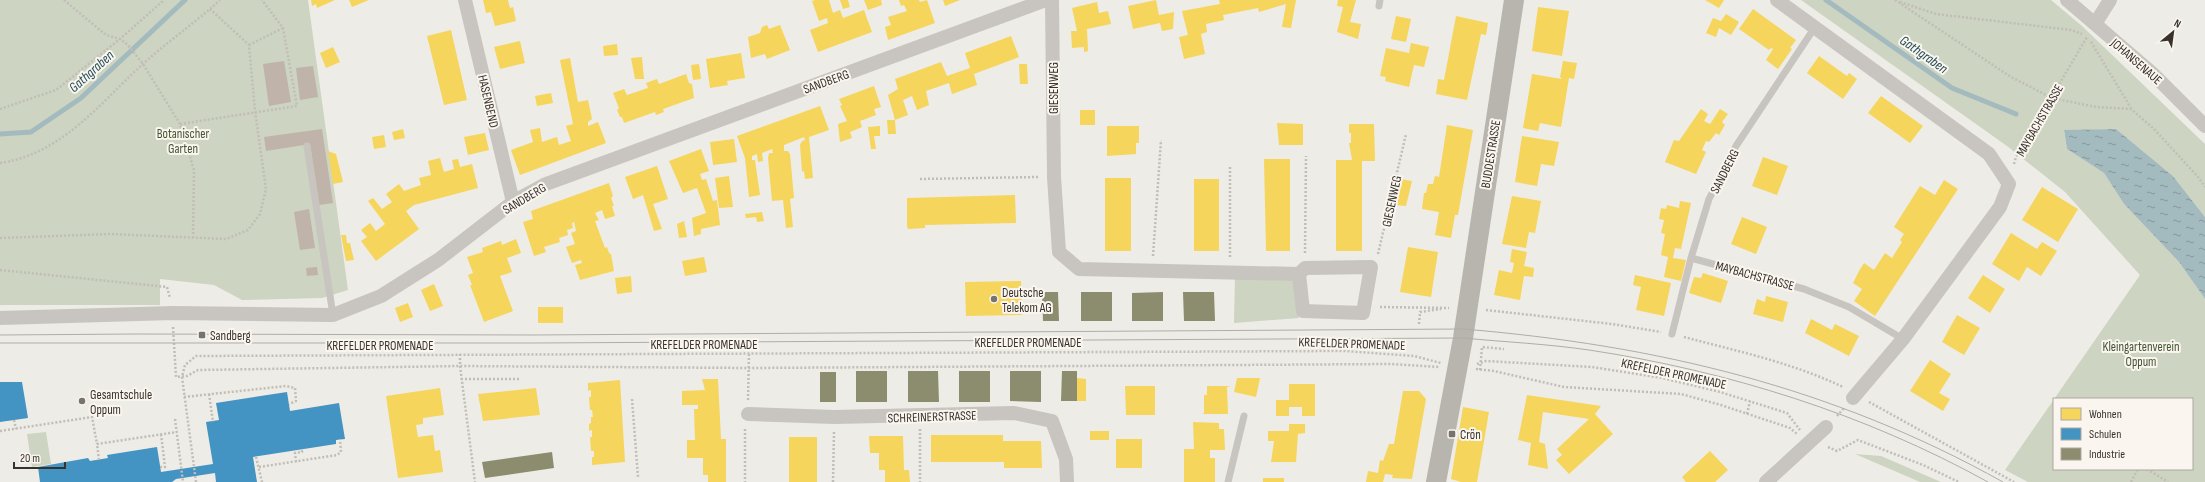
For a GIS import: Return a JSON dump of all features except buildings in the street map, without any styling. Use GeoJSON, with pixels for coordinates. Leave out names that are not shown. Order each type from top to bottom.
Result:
{"type":"FeatureCollection","features":[{"type":"Feature","properties":{"kind":"main road","name":"BUDDESTRASSE"},"geometry":{"type":"LineString","coordinates":[[1458,366],[1458,308],[1514,0]]}},
{"type":"Feature","properties":{"kind":"main road"},"geometry":{"type":"LineString","coordinates":[[1436,482],[1458,366]]}},
{"type":"Feature","properties":{"kind":"street","name":"HASENBEND"},"geometry":{"type":"LineString","coordinates":[[465,0],[513,202]]}},
{"type":"Feature","properties":{"kind":"street","name":"SANDBERG"},"geometry":{"type":"LineString","coordinates":[[0,318],[173,313],[333,315],[380,296],[438,260],[513,202],[546,184],[1046,0]]}},
{"type":"Feature","properties":{"kind":"street","name":"GIESENWEG"},"geometry":{"type":"LineString","coordinates":[[1052,0],[1054,177],[1059,252],[1080,269],[1152,272],[1230,272],[1302,271],[1371,267]]}},
{"type":"Feature","properties":{"kind":"street"},"geometry":{"type":"LineString","coordinates":[[1776,0],[1990,154],[2009,184],[2000,207],[1903,339],[1854,395]]}},
{"type":"Feature","properties":{"kind":"street","name":"JOHANSENAUE"},"geometry":{"type":"LineString","coordinates":[[2066,0],[2091,30],[2152,73],[2205,126]]}},
{"type":"Feature","properties":{"kind":"street"},"geometry":{"type":"LineString","coordinates":[[2091,30],[2110,0]]}},
{"type":"Feature","properties":{"kind":"street"},"geometry":{"type":"LineString","coordinates":[[1302,271],[1303,311],[1363,313],[1371,267]]}},
{"type":"Feature","properties":{"kind":"street","name":"SCHREINERSTRASSE"},"geometry":{"type":"LineString","coordinates":[[748,414],[834,418],[920,417],[1014,413],[1052,421],[1066,459],[1067,482]]}},
{"type":"Feature","properties":{"kind":"street"},"geometry":{"type":"LineString","coordinates":[[1766,482],[1826,427]]}},
{"type":"Feature","properties":{"kind":"lane","name":"SANDBERG"},"geometry":{"type":"LineString","coordinates":[[1672,334],[1691,258],[1709,199],[1736,146],[1815,27]]}},
{"type":"Feature","properties":{"kind":"lane"},"geometry":{"type":"LineString","coordinates":[[307,146],[333,315]]}},
{"type":"Feature","properties":{"kind":"lane","name":"MAYBACHSTRASSE"},"geometry":{"type":"LineString","coordinates":[[1691,258],[1804,289],[1849,307],[1903,339]]}},
{"type":"Feature","properties":{"kind":"lane"},"geometry":{"type":"LineString","coordinates":[[1228,482],[1244,416]]}},
{"type":"Feature","properties":{"kind":"path"},"geometry":{"type":"LineString","coordinates":[[64,0],[106,34],[120,39],[128,45],[142,64],[180,124],[194,170],[193,237]]}},
{"type":"Feature","properties":{"kind":"path"},"geometry":{"type":"LineString","coordinates":[[0,109],[56,90],[120,39],[164,0]]}},
{"type":"Feature","properties":{"kind":"path"},"geometry":{"type":"LineString","coordinates":[[0,163],[16,161],[54,144],[98,109],[142,64],[220,0]]}},
{"type":"Feature","properties":{"kind":"path"},"geometry":{"type":"LineString","coordinates":[[180,124],[254,111],[297,106],[283,28],[262,0]]}},
{"type":"Feature","properties":{"kind":"path"},"geometry":{"type":"LineString","coordinates":[[1896,1],[1936,14],[2071,30],[2091,30],[2131,108],[2154,129],[2199,178],[2205,187]]}},
{"type":"Feature","properties":{"kind":"path"},"geometry":{"type":"LineString","coordinates":[[1896,1],[2011,77],[2052,98],[2096,107],[2131,108]]}},
{"type":"Feature","properties":{"kind":"path"},"geometry":{"type":"LineString","coordinates":[[0,238],[110,234],[226,239],[248,230],[260,214],[266,189],[254,111],[249,45],[210,9]]}},
{"type":"Feature","properties":{"kind":"path"},"geometry":{"type":"LineString","coordinates":[[249,45],[283,28]]}},
{"type":"Feature","properties":{"kind":"path","name":"MAYBACHSTRASSE"},"geometry":{"type":"LineString","coordinates":[[2009,184],[2016,157],[2091,30]]}},
{"type":"Feature","properties":{"kind":"path","name":"GIESENWEG"},"geometry":{"type":"LineString","coordinates":[[1371,267],[1380,251],[1406,134]]}},
{"type":"Feature","properties":{"kind":"path"},"geometry":{"type":"LineString","coordinates":[[1152,272],[1161,140]]}},
{"type":"Feature","properties":{"kind":"path"},"geometry":{"type":"LineString","coordinates":[[1302,271],[1306,156]]}},
{"type":"Feature","properties":{"kind":"path"},"geometry":{"type":"LineString","coordinates":[[1230,168],[1230,272]]}},
{"type":"Feature","properties":{"kind":"path"},"geometry":{"type":"LineString","coordinates":[[920,179],[1054,177]]}},
{"type":"Feature","properties":{"kind":"path"},"geometry":{"type":"LineString","coordinates":[[0,270],[167,288],[173,313],[176,377],[188,376],[198,370],[460,366],[749,368],[1392,364],[1458,366],[1494,371],[1564,387],[1681,394],[1721,404],[1746,414],[1790,428],[1811,442]]}},
{"type":"Feature","properties":{"kind":"path"},"geometry":{"type":"LineString","coordinates":[[1364,306],[1458,308],[1612,324],[1672,334],[1764,358],[1822,377],[2014,482]]}},
{"type":"Feature","properties":{"kind":"path"},"geometry":{"type":"LineString","coordinates":[[1419,324],[1420,312],[1458,308]]}},
{"type":"Feature","properties":{"kind":"path"},"geometry":{"type":"LineString","coordinates":[[1480,370],[1482,347],[1504,349]]}},
{"type":"Feature","properties":{"kind":"path","name":"KREFELDER PROMENADE"},"geometry":{"type":"LineString","coordinates":[[182,377],[185,365],[196,356],[1345,351],[1414,356],[1436,363],[1458,366],[1471,366],[1486,361],[1592,367],[1662,378],[1750,401],[1787,413],[1811,442],[1837,451],[1858,440],[1923,465],[1959,482]]}},
{"type":"Feature","properties":{"kind":"path"},"geometry":{"type":"LineString","coordinates":[[745,482],[744,430],[748,414],[749,353]]}},
{"type":"Feature","properties":{"kind":"path"},"geometry":{"type":"LineString","coordinates":[[460,354],[461,379],[475,482]]}},
{"type":"Feature","properties":{"kind":"path"},"geometry":{"type":"LineString","coordinates":[[182,377],[196,482]]}},
{"type":"Feature","properties":{"kind":"path"},"geometry":{"type":"LineString","coordinates":[[461,379],[521,379]]}},
{"type":"Feature","properties":{"kind":"path"},"geometry":{"type":"LineString","coordinates":[[184,397],[286,386],[295,388],[296,392],[296,401],[290,404]]}},
{"type":"Feature","properties":{"kind":"path"},"geometry":{"type":"LineString","coordinates":[[209,394],[212,422]]}},
{"type":"Feature","properties":{"kind":"path"},"geometry":{"type":"LineString","coordinates":[[1826,427],[1854,395]]}},
{"type":"Feature","properties":{"kind":"path"},"geometry":{"type":"LineString","coordinates":[[632,399],[638,477]]}},
{"type":"Feature","properties":{"kind":"path"},"geometry":{"type":"LineString","coordinates":[[1746,414],[1750,401]]}},
{"type":"Feature","properties":{"kind":"path"},"geometry":{"type":"LineString","coordinates":[[0,431],[92,417],[99,460]]}},
{"type":"Feature","properties":{"kind":"path"},"geometry":{"type":"LineString","coordinates":[[920,417],[920,482]]}},
{"type":"Feature","properties":{"kind":"path"},"geometry":{"type":"LineString","coordinates":[[833,482],[834,418]]}},
{"type":"Feature","properties":{"kind":"path"},"geometry":{"type":"LineString","coordinates":[[176,419],[182,482]]}},
{"type":"Feature","properties":{"kind":"path"},"geometry":{"type":"LineString","coordinates":[[14,420],[16,429]]}},
{"type":"Feature","properties":{"kind":"path"},"geometry":{"type":"LineString","coordinates":[[97,444],[177,432]]}},
{"type":"Feature","properties":{"kind":"path"},"geometry":{"type":"LineString","coordinates":[[160,468],[165,467],[162,434]]}},
{"type":"Feature","properties":{"kind":"path"},"geometry":{"type":"LineString","coordinates":[[259,467],[337,455],[341,452],[340,439]]}},
{"type":"Feature","properties":{"kind":"path"},"geometry":{"type":"LineString","coordinates":[[296,462],[294,453],[302,452],[302,450]]}},
{"type":"Feature","properties":{"kind":"path"},"geometry":{"type":"LineString","coordinates":[[256,457],[262,482]]}},
{"type":"Feature","properties":{"kind":"path"},"geometry":{"type":"LineString","coordinates":[[2131,482],[2137,470]]}},
{"type":"Feature","properties":{"kind":"path"},"geometry":{"type":"LineString","coordinates":[[2149,470],[2168,482]]}},
{"type":"Feature","properties":{"kind":"green space","name":"Botanischer Garten"},"geometry":{"type":"Polygon","coordinates":[[[0,0],[308,0],[348,290],[322,298],[242,300],[214,285],[160,279],[160,305],[0,305],[0,0]]]}},
{"type":"Feature","properties":{"kind":"green space","name":"Kleingartenverein Oppum"},"geometry":{"type":"Polygon","coordinates":[[[1801,0],[2051,0],[2082,26],[2205,144],[2205,217],[2173,176],[2116,129],[2064,131],[2067,149],[2104,173],[2124,204],[2179,262],[2205,299],[2205,482],[2028,482],[2005,470],[2053,400],[2053,470],[2193,470],[2193,398],[2055,398],[2140,275],[2065,192],[2007,146],[1801,0]]]}},
{"type":"Feature","properties":{"kind":"green space"},"geometry":{"type":"Polygon","coordinates":[[[1235,276],[1295,277],[1299,318],[1234,323],[1235,276]]]}},
{"type":"Feature","properties":{"kind":"green space"},"geometry":{"type":"Polygon","coordinates":[[[46,432],[51,464],[32,467],[27,434],[46,432]]]}},
{"type":"Feature","properties":{"kind":"green space"},"geometry":{"type":"Polygon","coordinates":[[[1855,454],[1881,456],[1941,482],[1920,482],[1855,454]]]}},
{"type":"Feature","properties":{"kind":"water"},"geometry":{"type":"Polygon","coordinates":[[[2116,129],[2173,176],[2205,217],[2205,299],[2179,262],[2124,204],[2104,173],[2067,149],[2064,130],[2116,129]]]}},
{"type":"Feature","properties":{"kind":"waterway","name":"Gathgraben"},"geometry":{"type":"LineString","coordinates":[[0,134],[31,132],[81,98],[185,0]]}},
{"type":"Feature","properties":{"kind":"waterway","name":"Gathgraben"},"geometry":{"type":"LineString","coordinates":[[1826,0],[1952,88],[2016,114]]}},
{"type":"Feature","properties":{"kind":"tram line"},"geometry":{"type":"LineString","coordinates":[[0,335],[533,335],[1463,329],[1535,336],[1605,346],[1674,359],[1742,376],[1808,396],[1874,420],[1939,449],[2003,482]]}},
{"type":"Feature","properties":{"kind":"tram line"},"geometry":{"type":"LineString","coordinates":[[0,343],[533,343],[1463,338],[1589,350],[1693,370],[1744,383],[1794,398],[1844,416],[1893,436],[1988,482]]}},
{"type":"Feature","properties":{"kind":"place","name":"Deutsche Telekom AG"},"geometry":{"type":"Point","coordinates":[994,299]}},
{"type":"Feature","properties":{"kind":"place","name":"Sandberg"},"geometry":{"type":"Point","coordinates":[202,335]}},
{"type":"Feature","properties":{"kind":"place","name":"Gesamtschule Oppum"},"geometry":{"type":"Point","coordinates":[82,401]}},
{"type":"Feature","properties":{"kind":"place","name":"Crön"},"geometry":{"type":"Point","coordinates":[1452,434]}}]}
